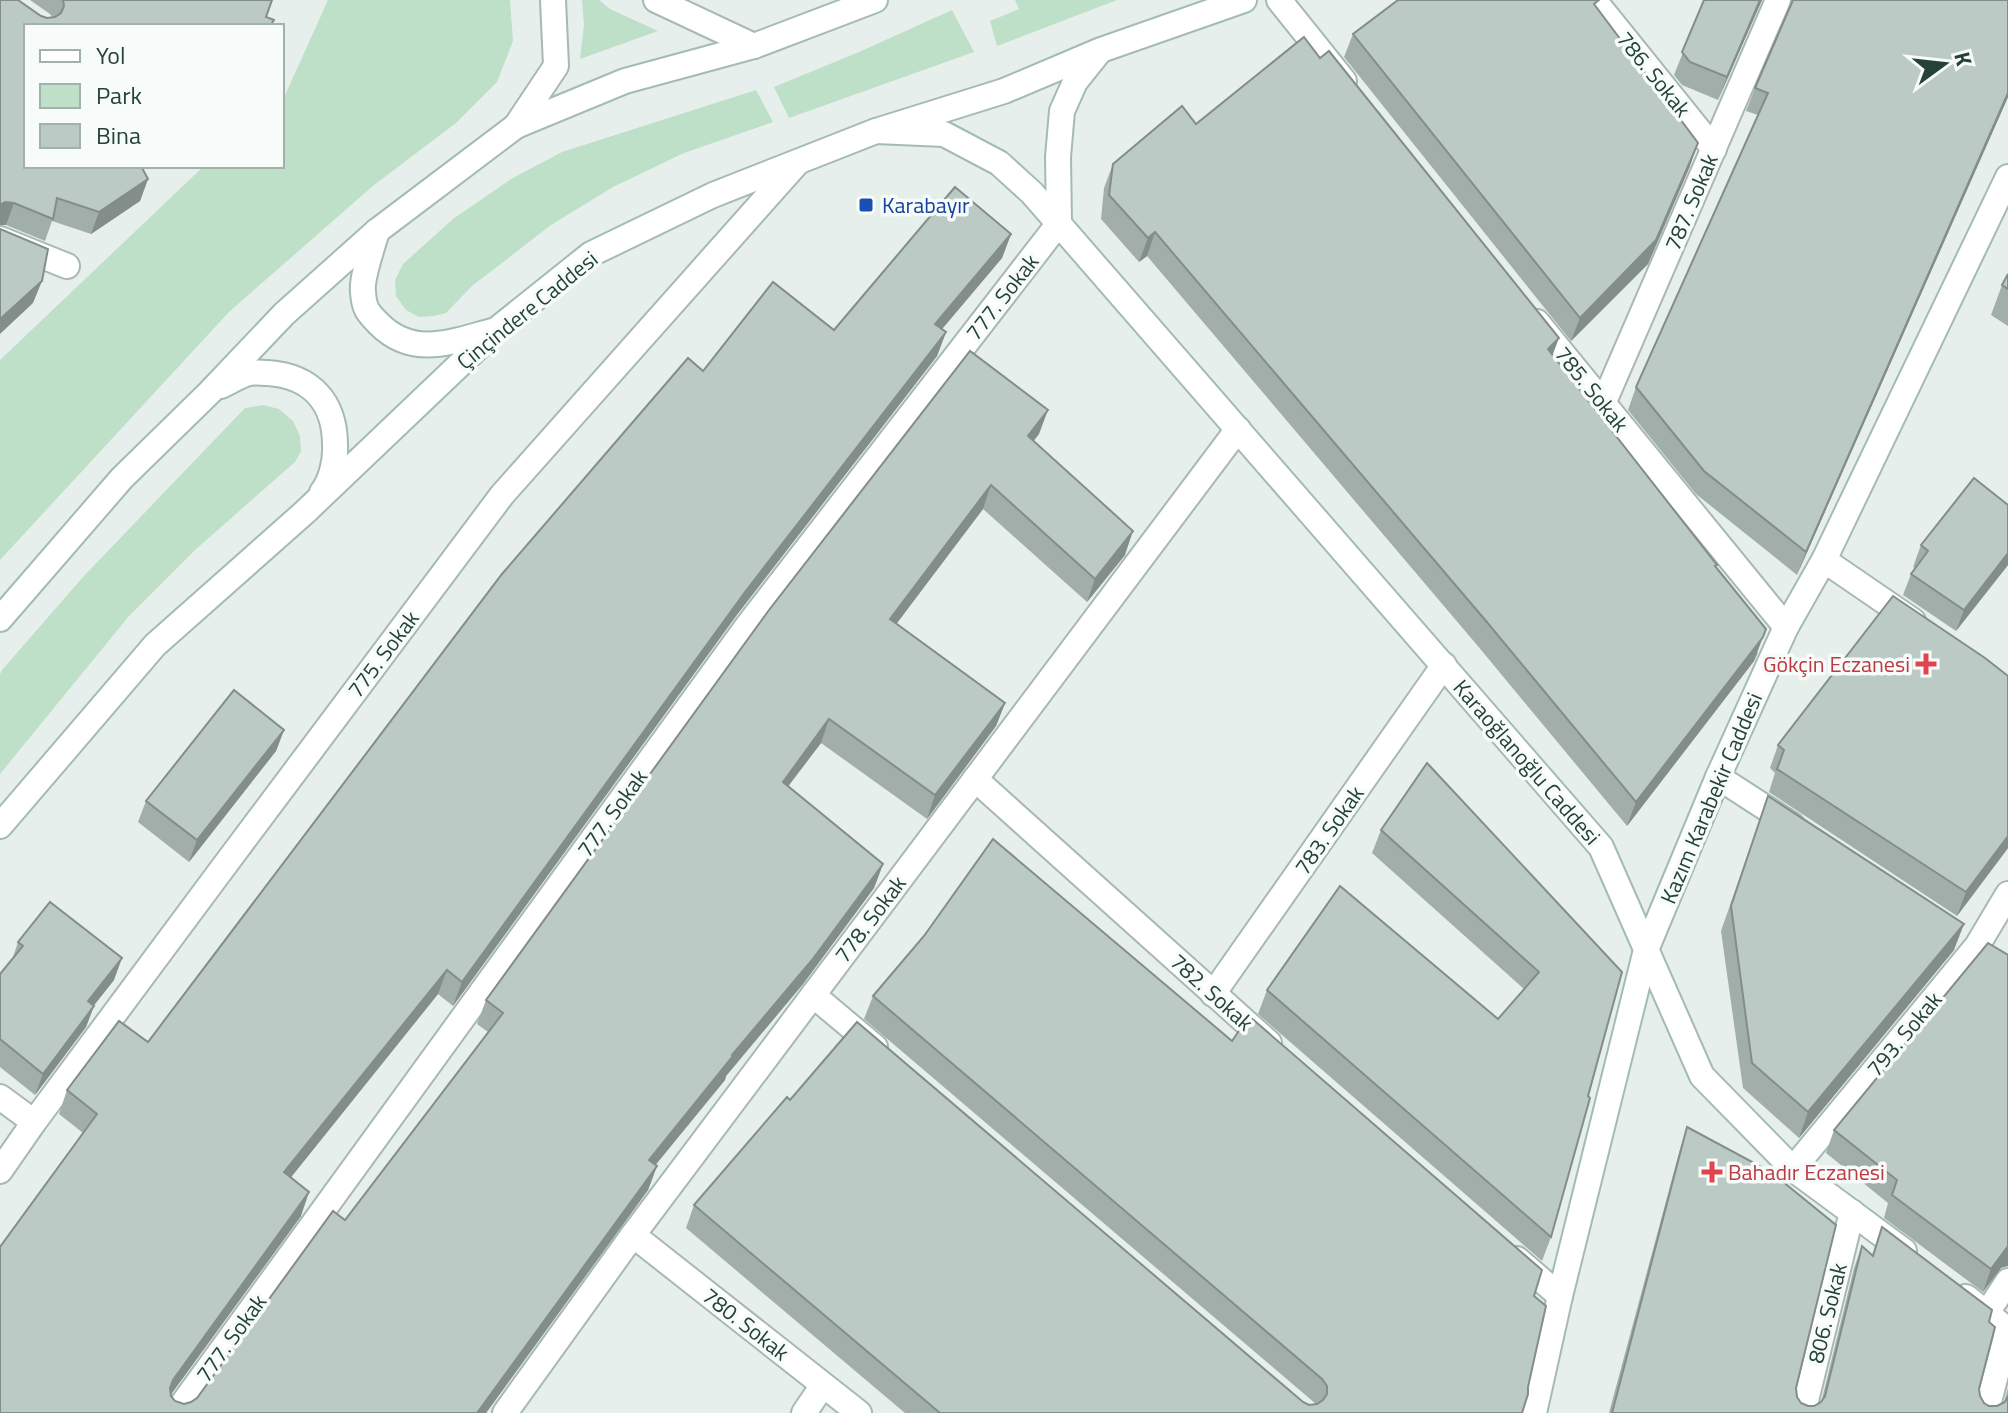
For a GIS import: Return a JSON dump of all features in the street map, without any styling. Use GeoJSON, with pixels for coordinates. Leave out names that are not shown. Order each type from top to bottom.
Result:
{"type":"FeatureCollection","features":[{"type":"Feature","properties":{"kind":"street"},"geometry":{"type":"LineString","coordinates":[[516,126],[556,66],[553,0]]}},
{"type":"Feature","properties":{"kind":"street"},"geometry":{"type":"LineString","coordinates":[[656,0],[754,46]]}},
{"type":"Feature","properties":{"kind":"street"},"geometry":{"type":"LineString","coordinates":[[0,619],[122,478],[284,314],[377,231],[516,126],[625,81],[754,46],[875,0]]}},
{"type":"Feature","properties":{"kind":"street","name":"Çinçindere Caddesi"},"geometry":{"type":"LineString","coordinates":[[0,826],[155,645],[305,512],[496,330],[591,254],[713,195],[876,131],[1004,91],[1101,50],[1244,0]]}},
{"type":"Feature","properties":{"kind":"street"},"geometry":{"type":"LineString","coordinates":[[1279,0],[1358,98]]}},
{"type":"Feature","properties":{"kind":"street","name":"786. Sokak"},"geometry":{"type":"LineString","coordinates":[[1594,0],[1714,149]]}},
{"type":"Feature","properties":{"kind":"street","name":"787. Sokak"},"geometry":{"type":"LineString","coordinates":[[1603,404],[1778,0]]}},
{"type":"Feature","properties":{"kind":"street"},"geometry":{"type":"LineString","coordinates":[[1059,223],[1058,157],[1062,111],[1075,82],[1101,50]]}},
{"type":"Feature","properties":{"kind":"street","name":"Karaoğlanoğlu Caddesi"},"geometry":{"type":"LineString","coordinates":[[876,131],[944,134],[999,163],[1032,193],[1601,847],[1702,1076],[1793,1169],[1926,1267]]}},
{"type":"Feature","properties":{"kind":"street","name":"775. Sokak"},"geometry":{"type":"LineString","coordinates":[[0,1171],[502,495],[798,162]]}},
{"type":"Feature","properties":{"kind":"street","name":"Kazım Karabekir Caddesi"},"geometry":{"type":"LineString","coordinates":[[1534,1413],[1646,950],[1718,777],[1786,627],[1824,560],[2008,177]]}},
{"type":"Feature","properties":{"kind":"street","name":"777. Sokak"},"geometry":{"type":"LineString","coordinates":[[176,1413],[748,625],[1059,223]]}},
{"type":"Feature","properties":{"kind":"street"},"geometry":{"type":"LineString","coordinates":[[377,231],[362,289],[366,311],[390,335],[418,346],[447,343],[496,330]]}},
{"type":"Feature","properties":{"kind":"street"},"geometry":{"type":"LineString","coordinates":[[0,239],[67,266]]}},
{"type":"Feature","properties":{"kind":"street","name":"785. Sokak"},"geometry":{"type":"LineString","coordinates":[[1525,306],[1786,627]]}},
{"type":"Feature","properties":{"kind":"street"},"geometry":{"type":"LineString","coordinates":[[210,392],[250,372],[280,374],[305,382],[325,402],[335,428],[336,456],[326,487],[305,512]]}},
{"type":"Feature","properties":{"kind":"street","name":"778. Sokak"},"geometry":{"type":"LineString","coordinates":[[505,1413],[633,1235],[1238,429]]}},
{"type":"Feature","properties":{"kind":"street"},"geometry":{"type":"LineString","coordinates":[[1824,560],[1929,632]]}},
{"type":"Feature","properties":{"kind":"street","name":"783. Sokak"},"geometry":{"type":"LineString","coordinates":[[1213,994],[1444,665]]}},
{"type":"Feature","properties":{"kind":"street"},"geometry":{"type":"LineString","coordinates":[[1718,777],[1809,837]]}},
{"type":"Feature","properties":{"kind":"street","name":"782. Sokak"},"geometry":{"type":"LineString","coordinates":[[975,779],[1285,1057]]}},
{"type":"Feature","properties":{"kind":"street","name":"793. Sokak"},"geometry":{"type":"LineString","coordinates":[[1793,1169],[1980,948],[2008,894]]}},
{"type":"Feature","properties":{"kind":"street"},"geometry":{"type":"LineString","coordinates":[[813,995],[897,1066]]}},
{"type":"Feature","properties":{"kind":"street"},"geometry":{"type":"LineString","coordinates":[[0,1097],[34,1122]]}},
{"type":"Feature","properties":{"kind":"street","name":"806. Sokak"},"geometry":{"type":"LineString","coordinates":[[1803,1413],[1852,1212]]}},
{"type":"Feature","properties":{"kind":"street","name":"780. Sokak"},"geometry":{"type":"LineString","coordinates":[[633,1235],[859,1413]]}},
{"type":"Feature","properties":{"kind":"street"},"geometry":{"type":"LineString","coordinates":[[1500,1244],[1560,1296]]}},
{"type":"Feature","properties":{"kind":"street"},"geometry":{"type":"LineString","coordinates":[[1987,1313],[2008,1281]]}},
{"type":"Feature","properties":{"kind":"street"},"geometry":{"type":"LineString","coordinates":[[1950,1286],[2008,1330],[1986,1413]]}},
{"type":"Feature","properties":{"kind":"street"},"geometry":{"type":"LineString","coordinates":[[804,1413],[823,1385]]}},
{"type":"Feature","properties":{"kind":"green space"},"geometry":{"type":"Polygon","coordinates":[[[328,0],[510,0],[513,41],[497,82],[456,123],[374,185],[229,312],[0,560],[0,360],[202,168],[284,168],[284,98],[328,0]]]}},
{"type":"Feature","properties":{"kind":"green space"},"geometry":{"type":"Polygon","coordinates":[[[582,0],[599,0],[610,9],[658,31],[580,59],[584,25],[582,0]]]}},
{"type":"Feature","properties":{"kind":"green space"},"geometry":{"type":"Polygon","coordinates":[[[1015,0],[1117,0],[997,46],[990,21],[1019,9],[1015,0]]]}},
{"type":"Feature","properties":{"kind":"green space"},"geometry":{"type":"Polygon","coordinates":[[[952,10],[974,52],[789,118],[774,87],[952,10]]]}},
{"type":"Feature","properties":{"kind":"green space"},"geometry":{"type":"Polygon","coordinates":[[[756,90],[773,122],[684,153],[613,187],[551,225],[472,286],[446,313],[419,317],[406,310],[396,296],[395,280],[403,264],[453,219],[511,179],[562,152],[756,90]]]}},
{"type":"Feature","properties":{"kind":"green space"},"geometry":{"type":"Polygon","coordinates":[[[263,405],[279,409],[293,421],[300,436],[301,451],[295,462],[195,550],[129,616],[0,774],[2,670],[83,577],[245,408],[263,405]]]}},
{"type":"Feature","properties":{"kind":"building"},"geometry":{"type":"Polygon","coordinates":[[[0,0],[18,0],[47,18],[61,13],[63,0],[272,0],[266,17],[274,20],[271,24],[24,24],[24,168],[142,168],[148,179],[99,212],[57,198],[53,219],[14,203],[0,205],[0,0]]]}},
{"type":"Feature","properties":{"kind":"building"},"geometry":{"type":"Polygon","coordinates":[[[1398,0],[1599,0],[1594,4],[1698,143],[1656,240],[1580,318],[1353,34],[1398,0]]]}},
{"type":"Feature","properties":{"kind":"building"},"geometry":{"type":"Polygon","coordinates":[[[1704,0],[1760,0],[1727,77],[1690,62],[1682,52],[1704,0]]]}},
{"type":"Feature","properties":{"kind":"building"},"geometry":{"type":"Polygon","coordinates":[[[1793,0],[2008,0],[2008,93],[1806,552],[1704,471],[1636,387],[1768,93],[1755,88],[1793,0]]]}},
{"type":"Feature","properties":{"kind":"building"},"geometry":{"type":"Polygon","coordinates":[[[1304,37],[1320,58],[1329,51],[1559,338],[1548,349],[1766,629],[1763,637],[1636,802],[1155,232],[1148,238],[1109,195],[1113,164],[1182,106],[1196,124],[1304,37]]]}},
{"type":"Feature","properties":{"kind":"building"},"geometry":{"type":"Polygon","coordinates":[[[955,187],[1011,234],[935,324],[946,332],[745,592],[462,982],[447,970],[284,1172],[309,1192],[170,1388],[175,1401],[184,1404],[197,1398],[333,1211],[345,1220],[503,1013],[486,1000],[769,610],[970,351],[1048,410],[1028,436],[1133,531],[1095,579],[991,485],[890,619],[1005,703],[935,795],[829,719],[783,782],[883,864],[812,960],[649,1160],[657,1166],[477,1413],[0,1413],[0,1247],[97,1114],[67,1090],[119,1021],[148,1042],[502,574],[688,358],[703,371],[773,282],[834,330],[955,187]]]}},
{"type":"Feature","properties":{"kind":"building"},"geometry":{"type":"Polygon","coordinates":[[[0,229],[48,249],[42,281],[0,319],[0,229]]]}},
{"type":"Feature","properties":{"kind":"building"},"geometry":{"type":"Polygon","coordinates":[[[2008,274],[2008,289],[2002,285],[2008,274]]]}},
{"type":"Feature","properties":{"kind":"building"},"geometry":{"type":"Polygon","coordinates":[[[1974,478],[2008,505],[2008,553],[1964,610],[1911,574],[1928,551],[1921,545],[1974,478]]]}},
{"type":"Feature","properties":{"kind":"building"},"geometry":{"type":"Polygon","coordinates":[[[1893,596],[2008,676],[2008,836],[1966,892],[1777,769],[1784,750],[1778,745],[1893,596]]]}},
{"type":"Feature","properties":{"kind":"building"},"geometry":{"type":"Polygon","coordinates":[[[234,690],[284,730],[197,840],[146,801],[234,690]]]}},
{"type":"Feature","properties":{"kind":"building"},"geometry":{"type":"Polygon","coordinates":[[[1427,763],[1622,972],[1551,1237],[1267,990],[1340,886],[1498,1019],[1539,972],[1381,830],[1427,763]]]}},
{"type":"Feature","properties":{"kind":"building"},"geometry":{"type":"Polygon","coordinates":[[[1768,796],[1964,924],[1808,1112],[1752,1063],[1731,906],[1768,796]]]}},
{"type":"Feature","properties":{"kind":"building"},"geometry":{"type":"Polygon","coordinates":[[[993,839],[1232,1041],[1249,1016],[1542,1270],[1534,1296],[1546,1306],[1522,1413],[940,1413],[694,1205],[857,1022],[1303,1402],[1309,1405],[1323,1400],[1327,1386],[1322,1379],[873,996],[924,936],[993,839]]]}},
{"type":"Feature","properties":{"kind":"building"},"geometry":{"type":"Polygon","coordinates":[[[50,902],[122,958],[88,1001],[94,1006],[43,1074],[0,1039],[0,974],[23,946],[18,942],[50,902]]]}},
{"type":"Feature","properties":{"kind":"building"},"geometry":{"type":"Polygon","coordinates":[[[1988,943],[2008,955],[2008,1246],[1991,1269],[1892,1195],[1897,1180],[1834,1130],[1988,943]]]}},
{"type":"Feature","properties":{"kind":"building"},"geometry":{"type":"Polygon","coordinates":[[[1687,1127],[1771,1172],[1836,1225],[1796,1388],[1801,1403],[1814,1406],[1825,1396],[1862,1246],[1873,1256],[1882,1227],[1992,1310],[1989,1322],[1995,1327],[1979,1389],[1980,1396],[1989,1406],[1997,1406],[2005,1402],[2008,1396],[2008,1413],[1612,1413],[1687,1127]]]}},
{"type":"Feature","properties":{"kind":"place","name":"Karabayır"},"geometry":{"type":"Point","coordinates":[866,205]}},
{"type":"Feature","properties":{"kind":"place","name":"Gökçin Eczanesi"},"geometry":{"type":"Point","coordinates":[1926,664]}},
{"type":"Feature","properties":{"kind":"place","name":"Bahadır Eczanesi"},"geometry":{"type":"Point","coordinates":[1712,1172]}}]}
